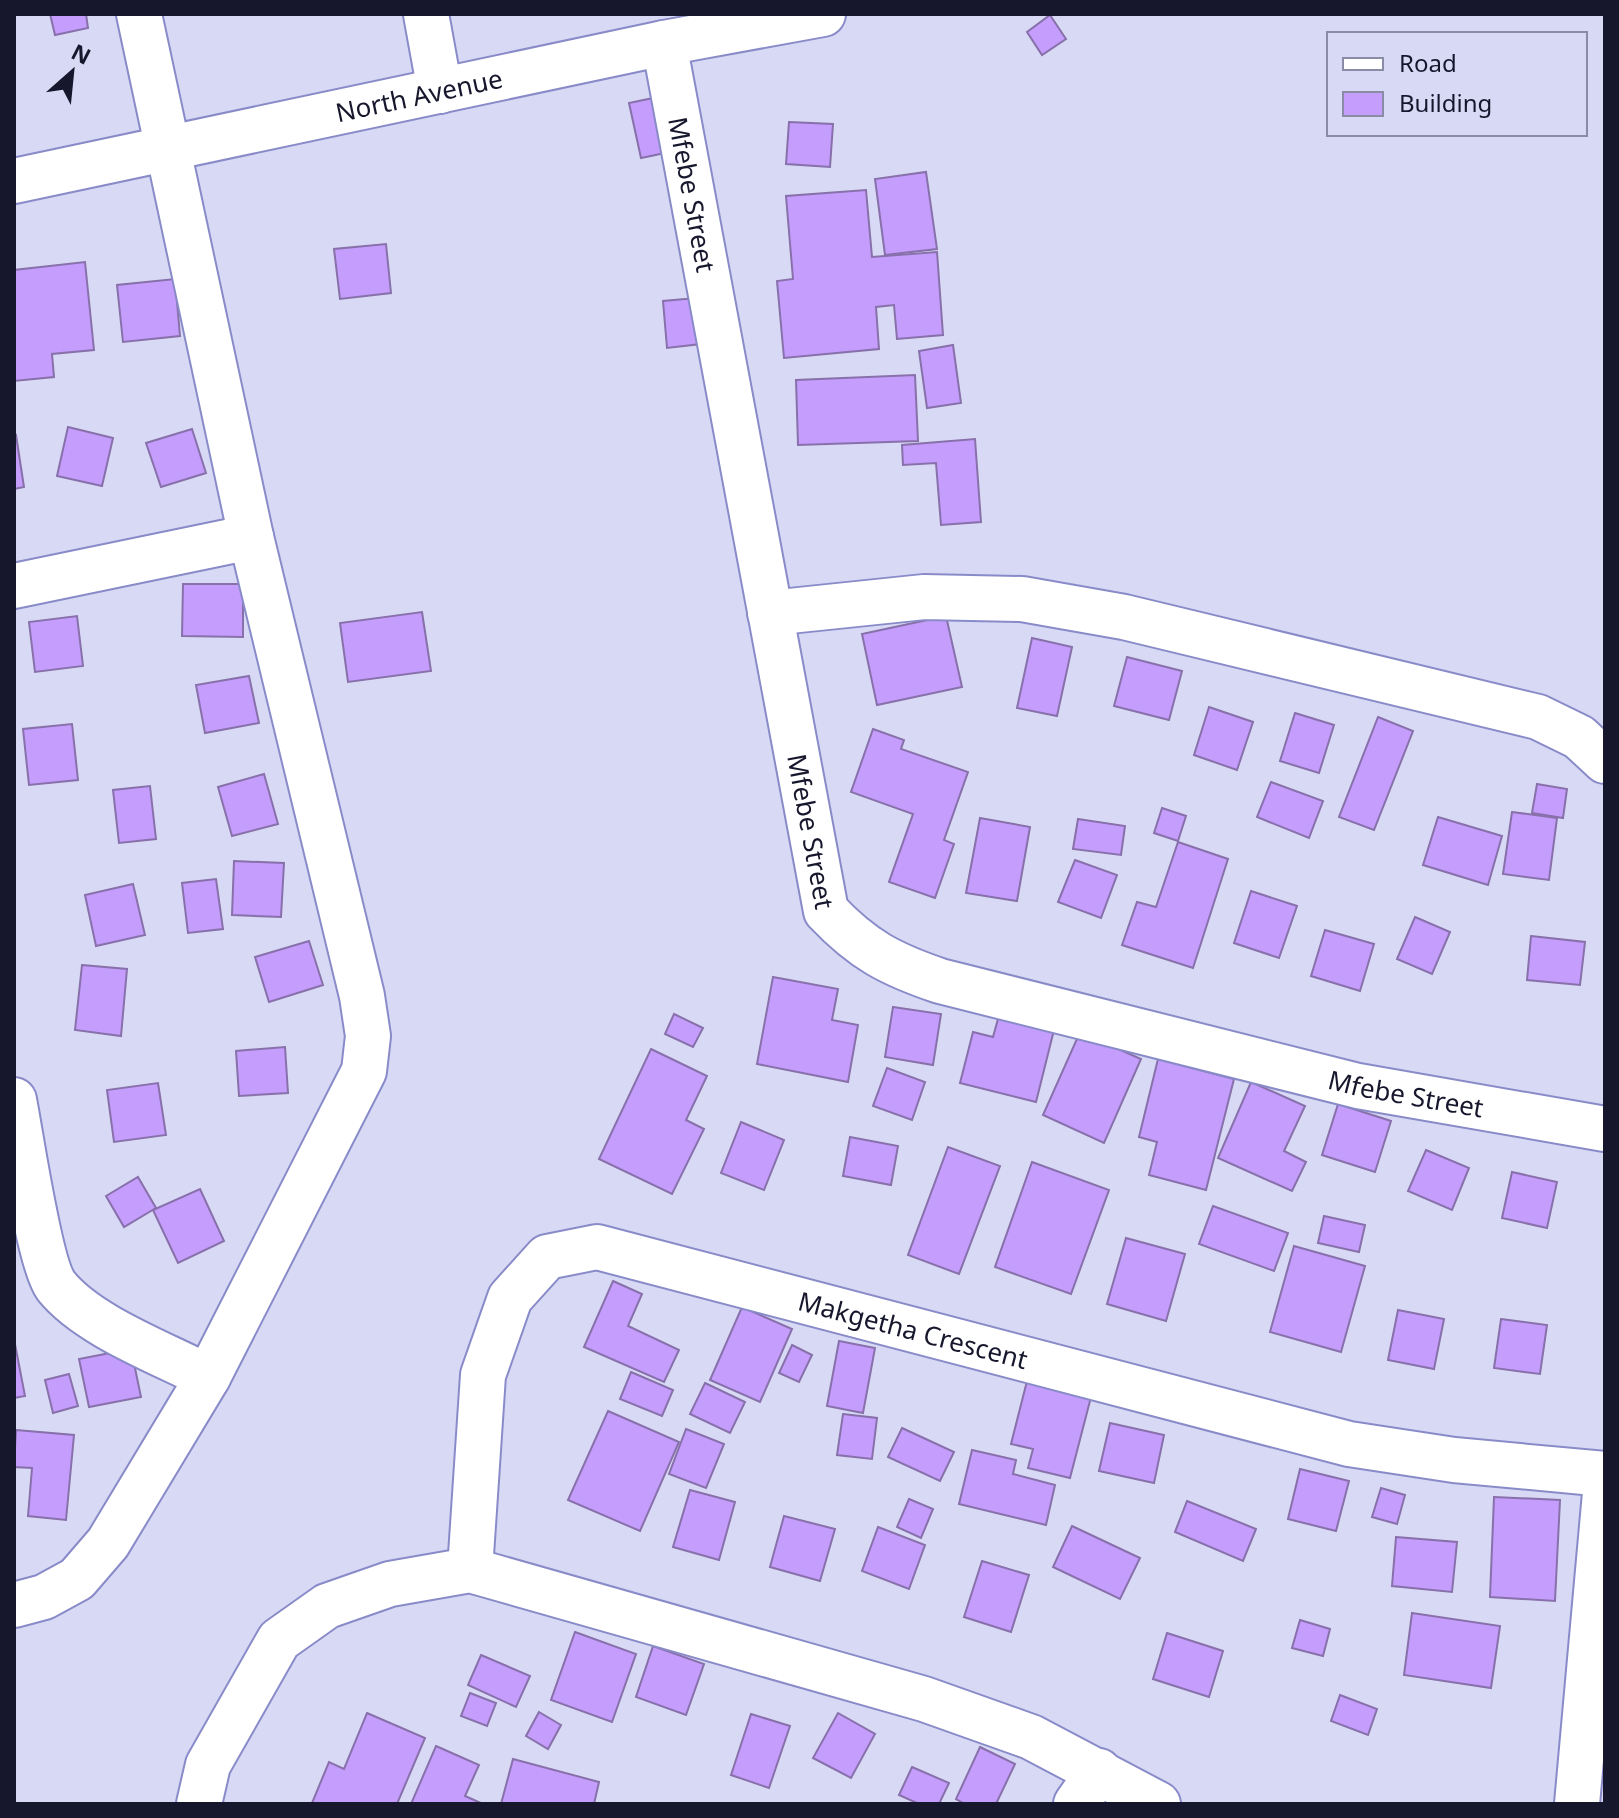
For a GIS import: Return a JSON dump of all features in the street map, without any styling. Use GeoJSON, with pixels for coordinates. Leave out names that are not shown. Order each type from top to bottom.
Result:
{"type":"FeatureCollection","features":[{"type":"Feature","properties":{"kind":"street"},"geometry":{"type":"LineString","coordinates":[[14,1605],[44,1597],[77,1579],[108,1543],[208,1377],[364,1071],[368,1036],[362,996],[251,537],[139,14]]}},
{"type":"Feature","properties":{"kind":"street"},"geometry":{"type":"LineString","coordinates":[[426,14],[440,91]]}},
{"type":"Feature","properties":{"kind":"street","name":"North Avenue"},"geometry":{"type":"LineString","coordinates":[[14,181],[664,43],[823,14]]}},
{"type":"Feature","properties":{"kind":"street","name":"Mfebe Street"},"geometry":{"type":"LineString","coordinates":[[664,43],[826,911],[854,941],[892,965],[940,981],[1358,1086],[1605,1129]]}},
{"type":"Feature","properties":{"kind":"street"},"geometry":{"type":"LineString","coordinates":[[14,586],[251,537]]}},
{"type":"Feature","properties":{"kind":"street"},"geometry":{"type":"LineString","coordinates":[[770,613],[924,597],[1022,599],[1080,609],[1538,717],[1579,737],[1605,761]]}},
{"type":"Feature","properties":{"kind":"street"},"geometry":{"type":"LineString","coordinates":[[14,1100],[41,1241],[54,1284],[83,1311],[208,1377]]}},
{"type":"Feature","properties":{"kind":"street","name":"Makgetha Crescent"},"geometry":{"type":"LineString","coordinates":[[470,1570],[483,1375],[510,1298],[547,1257],[597,1247],[1349,1444],[1454,1460],[1605,1474]]}},
{"type":"Feature","properties":{"kind":"street"},"geometry":{"type":"LineString","coordinates":[[1577,1804],[1605,1493]]}},
{"type":"Feature","properties":{"kind":"street"},"geometry":{"type":"LineString","coordinates":[[199,1804],[208,1765],[279,1640],[327,1606],[390,1584],[470,1570],[924,1699],[1031,1737],[1087,1788],[1158,1804]]}},
{"type":"Feature","properties":{"kind":"building"},"geometry":{"type":"Polygon","coordinates":[[[50,14],[86,14],[88,28],[55,35],[50,14]]]}},
{"type":"Feature","properties":{"kind":"building"},"geometry":{"type":"Polygon","coordinates":[[[1050,15],[1066,39],[1042,55],[1027,32],[1050,15]]]}},
{"type":"Feature","properties":{"kind":"building"},"geometry":{"type":"Polygon","coordinates":[[[658,97],[670,152],[641,158],[629,103],[658,97]]]}},
{"type":"Feature","properties":{"kind":"building"},"geometry":{"type":"Polygon","coordinates":[[[789,122],[833,124],[830,167],[786,164],[789,122]]]}},
{"type":"Feature","properties":{"kind":"building"},"geometry":{"type":"Polygon","coordinates":[[[926,172],[937,249],[885,255],[875,179],[926,172]]]}},
{"type":"Feature","properties":{"kind":"building"},"geometry":{"type":"Polygon","coordinates":[[[866,190],[872,257],[937,252],[943,335],[897,339],[894,305],[876,307],[879,349],[784,358],[777,281],[793,279],[786,196],[866,190]]]}},
{"type":"Feature","properties":{"kind":"building"},"geometry":{"type":"Polygon","coordinates":[[[386,244],[391,293],[340,299],[334,249],[386,244]]]}},
{"type":"Feature","properties":{"kind":"building"},"geometry":{"type":"Polygon","coordinates":[[[85,262],[94,350],[52,354],[54,377],[14,381],[14,270],[85,262]]]}},
{"type":"Feature","properties":{"kind":"building"},"geometry":{"type":"Polygon","coordinates":[[[175,279],[180,336],[123,342],[117,285],[175,279]]]}},
{"type":"Feature","properties":{"kind":"building"},"geometry":{"type":"Polygon","coordinates":[[[696,298],[701,344],[667,348],[663,301],[696,298]]]}},
{"type":"Feature","properties":{"kind":"building"},"geometry":{"type":"Polygon","coordinates":[[[953,345],[961,403],[927,408],[919,351],[953,345]]]}},
{"type":"Feature","properties":{"kind":"building"},"geometry":{"type":"Polygon","coordinates":[[[915,375],[918,441],[798,445],[796,380],[915,375]]]}},
{"type":"Feature","properties":{"kind":"building"},"geometry":{"type":"Polygon","coordinates":[[[68,427],[113,438],[102,486],[57,476],[68,427]]]}},
{"type":"Feature","properties":{"kind":"building"},"geometry":{"type":"Polygon","coordinates":[[[192,429],[206,473],[161,487],[146,443],[192,429]]]}},
{"type":"Feature","properties":{"kind":"building"},"geometry":{"type":"Polygon","coordinates":[[[14,436],[24,487],[14,489],[14,436]]]}},
{"type":"Feature","properties":{"kind":"building"},"geometry":{"type":"Polygon","coordinates":[[[975,439],[981,522],[941,525],[936,463],[903,465],[902,445],[975,439]]]}},
{"type":"Feature","properties":{"kind":"building"},"geometry":{"type":"Polygon","coordinates":[[[183,584],[243,584],[243,637],[182,636],[183,584]]]}},
{"type":"Feature","properties":{"kind":"building"},"geometry":{"type":"Polygon","coordinates":[[[422,612],[431,671],[348,682],[340,623],[422,612]]]}},
{"type":"Feature","properties":{"kind":"building"},"geometry":{"type":"Polygon","coordinates":[[[77,616],[83,666],[35,672],[29,622],[77,616]]]}},
{"type":"Feature","properties":{"kind":"building"},"geometry":{"type":"Polygon","coordinates":[[[946,616],[962,687],[877,705],[862,634],[946,616]]]}},
{"type":"Feature","properties":{"kind":"building"},"geometry":{"type":"Polygon","coordinates":[[[1032,638],[1072,647],[1057,716],[1017,708],[1032,638]]]}},
{"type":"Feature","properties":{"kind":"building"},"geometry":{"type":"Polygon","coordinates":[[[1127,657],[1182,671],[1169,720],[1114,706],[1127,657]]]}},
{"type":"Feature","properties":{"kind":"building"},"geometry":{"type":"Polygon","coordinates":[[[249,676],[259,723],[205,733],[196,685],[249,676]]]}},
{"type":"Feature","properties":{"kind":"building"},"geometry":{"type":"Polygon","coordinates":[[[1209,707],[1253,722],[1237,770],[1194,755],[1209,707]]]}},
{"type":"Feature","properties":{"kind":"building"},"geometry":{"type":"Polygon","coordinates":[[[1295,713],[1334,725],[1319,773],[1280,761],[1295,713]]]}},
{"type":"Feature","properties":{"kind":"building"},"geometry":{"type":"Polygon","coordinates":[[[1378,717],[1413,731],[1374,830],[1339,817],[1378,717]]]}},
{"type":"Feature","properties":{"kind":"building"},"geometry":{"type":"Polygon","coordinates":[[[72,724],[78,780],[29,785],[23,729],[72,724]]]}},
{"type":"Feature","properties":{"kind":"building"},"geometry":{"type":"Polygon","coordinates":[[[873,729],[904,740],[901,749],[968,772],[944,840],[954,844],[935,898],[889,882],[913,814],[851,792],[873,729]]]}},
{"type":"Feature","properties":{"kind":"building"},"geometry":{"type":"Polygon","coordinates":[[[264,774],[278,824],[232,836],[218,787],[264,774]]]}},
{"type":"Feature","properties":{"kind":"building"},"geometry":{"type":"Polygon","coordinates":[[[1271,782],[1323,801],[1309,838],[1257,817],[1271,782]]]}},
{"type":"Feature","properties":{"kind":"building"},"geometry":{"type":"Polygon","coordinates":[[[1537,784],[1567,789],[1563,818],[1532,813],[1537,784]]]}},
{"type":"Feature","properties":{"kind":"building"},"geometry":{"type":"Polygon","coordinates":[[[150,786],[156,839],[119,843],[113,790],[150,786]]]}},
{"type":"Feature","properties":{"kind":"building"},"geometry":{"type":"Polygon","coordinates":[[[1162,808],[1186,816],[1178,841],[1154,833],[1162,808]]]}},
{"type":"Feature","properties":{"kind":"building"},"geometry":{"type":"Polygon","coordinates":[[[1512,812],[1557,818],[1549,880],[1503,874],[1512,812]]]}},
{"type":"Feature","properties":{"kind":"building"},"geometry":{"type":"Polygon","coordinates":[[[1438,817],[1502,836],[1488,885],[1423,865],[1438,817]]]}},
{"type":"Feature","properties":{"kind":"building"},"geometry":{"type":"Polygon","coordinates":[[[980,818],[1030,827],[1017,901],[966,893],[980,818]]]}},
{"type":"Feature","properties":{"kind":"building"},"geometry":{"type":"Polygon","coordinates":[[[1078,819],[1125,826],[1121,855],[1073,849],[1078,819]]]}},
{"type":"Feature","properties":{"kind":"building"},"geometry":{"type":"Polygon","coordinates":[[[1178,842],[1228,859],[1193,968],[1122,945],[1137,902],[1156,907],[1178,842]]]}},
{"type":"Feature","properties":{"kind":"building"},"geometry":{"type":"Polygon","coordinates":[[[1075,860],[1117,875],[1101,918],[1058,902],[1075,860]]]}},
{"type":"Feature","properties":{"kind":"building"},"geometry":{"type":"Polygon","coordinates":[[[234,861],[284,863],[281,917],[232,915],[234,861]]]}},
{"type":"Feature","properties":{"kind":"building"},"geometry":{"type":"Polygon","coordinates":[[[216,879],[223,929],[188,933],[182,883],[216,879]]]}},
{"type":"Feature","properties":{"kind":"building"},"geometry":{"type":"Polygon","coordinates":[[[133,884],[145,935],[96,946],[85,895],[133,884]]]}},
{"type":"Feature","properties":{"kind":"building"},"geometry":{"type":"Polygon","coordinates":[[[1251,891],[1297,906],[1279,958],[1234,943],[1251,891]]]}},
{"type":"Feature","properties":{"kind":"building"},"geometry":{"type":"Polygon","coordinates":[[[1415,917],[1450,932],[1432,974],[1397,959],[1415,917]]]}},
{"type":"Feature","properties":{"kind":"building"},"geometry":{"type":"Polygon","coordinates":[[[1325,930],[1374,944],[1360,991],[1311,976],[1325,930]]]}},
{"type":"Feature","properties":{"kind":"building"},"geometry":{"type":"Polygon","coordinates":[[[1531,936],[1585,942],[1580,985],[1527,980],[1531,936]]]}},
{"type":"Feature","properties":{"kind":"building"},"geometry":{"type":"Polygon","coordinates":[[[309,941],[323,985],[269,1002],[255,957],[309,941]]]}},
{"type":"Feature","properties":{"kind":"building"},"geometry":{"type":"Polygon","coordinates":[[[82,965],[127,969],[121,1036],[75,1030],[82,965]]]}},
{"type":"Feature","properties":{"kind":"building"},"geometry":{"type":"Polygon","coordinates":[[[773,977],[838,989],[832,1020],[858,1025],[848,1082],[757,1064],[773,977]]]}},
{"type":"Feature","properties":{"kind":"building"},"geometry":{"type":"Polygon","coordinates":[[[893,1007],[941,1014],[933,1065],[885,1057],[893,1007]]]}},
{"type":"Feature","properties":{"kind":"building"},"geometry":{"type":"Polygon","coordinates":[[[1001,1008],[1056,1022],[1036,1102],[960,1083],[973,1032],[993,1037],[1001,1008]]]}},
{"type":"Feature","properties":{"kind":"building"},"geometry":{"type":"Polygon","coordinates":[[[674,1014],[703,1028],[693,1047],[665,1034],[674,1014]]]}},
{"type":"Feature","properties":{"kind":"building"},"geometry":{"type":"Polygon","coordinates":[[[1080,1032],[1141,1059],[1104,1143],[1043,1115],[1080,1032]]]}},
{"type":"Feature","properties":{"kind":"building"},"geometry":{"type":"Polygon","coordinates":[[[285,1047],[288,1093],[239,1096],[236,1051],[285,1047]]]}},
{"type":"Feature","properties":{"kind":"building"},"geometry":{"type":"Polygon","coordinates":[[[651,1049],[707,1076],[686,1120],[704,1129],[672,1194],[599,1159],[651,1049]]]}},
{"type":"Feature","properties":{"kind":"building"},"geometry":{"type":"Polygon","coordinates":[[[1158,1059],[1234,1079],[1206,1190],[1149,1175],[1157,1142],[1139,1137],[1158,1059]]]}},
{"type":"Feature","properties":{"kind":"building"},"geometry":{"type":"Polygon","coordinates":[[[887,1068],[925,1082],[912,1120],[873,1106],[887,1068]]]}},
{"type":"Feature","properties":{"kind":"building"},"geometry":{"type":"Polygon","coordinates":[[[1251,1082],[1305,1106],[1284,1151],[1306,1162],[1292,1191],[1218,1158],[1251,1082]]]}},
{"type":"Feature","properties":{"kind":"building"},"geometry":{"type":"Polygon","coordinates":[[[158,1083],[166,1135],[114,1142],[107,1090],[158,1083]]]}},
{"type":"Feature","properties":{"kind":"building"},"geometry":{"type":"Polygon","coordinates":[[[1338,1104],[1391,1121],[1375,1172],[1322,1155],[1338,1104]]]}},
{"type":"Feature","properties":{"kind":"building"},"geometry":{"type":"Polygon","coordinates":[[[741,1122],[784,1140],[764,1190],[721,1173],[741,1122]]]}},
{"type":"Feature","properties":{"kind":"building"},"geometry":{"type":"Polygon","coordinates":[[[850,1137],[898,1146],[891,1185],[843,1176],[850,1137]]]}},
{"type":"Feature","properties":{"kind":"building"},"geometry":{"type":"Polygon","coordinates":[[[948,1147],[1000,1166],[959,1274],[908,1255],[948,1147]]]}},
{"type":"Feature","properties":{"kind":"building"},"geometry":{"type":"Polygon","coordinates":[[[1426,1150],[1469,1168],[1452,1210],[1408,1191],[1426,1150]]]}},
{"type":"Feature","properties":{"kind":"building"},"geometry":{"type":"Polygon","coordinates":[[[1032,1162],[1109,1190],[1071,1294],[995,1267],[1032,1162]]]}},
{"type":"Feature","properties":{"kind":"building"},"geometry":{"type":"Polygon","coordinates":[[[1512,1172],[1557,1182],[1547,1228],[1502,1218],[1512,1172]]]}},
{"type":"Feature","properties":{"kind":"building"},"geometry":{"type":"Polygon","coordinates":[[[138,1177],[156,1208],[124,1227],[106,1196],[138,1177]]]}},
{"type":"Feature","properties":{"kind":"building"},"geometry":{"type":"Polygon","coordinates":[[[200,1189],[224,1241],[178,1263],[153,1210],[200,1189]]]}},
{"type":"Feature","properties":{"kind":"building"},"geometry":{"type":"Polygon","coordinates":[[[1213,1206],[1288,1233],[1274,1271],[1199,1244],[1213,1206]]]}},
{"type":"Feature","properties":{"kind":"building"},"geometry":{"type":"Polygon","coordinates":[[[1324,1216],[1365,1225],[1359,1252],[1318,1243],[1324,1216]]]}},
{"type":"Feature","properties":{"kind":"building"},"geometry":{"type":"Polygon","coordinates":[[[1126,1238],[1185,1254],[1166,1321],[1107,1304],[1126,1238]]]}},
{"type":"Feature","properties":{"kind":"building"},"geometry":{"type":"Polygon","coordinates":[[[1294,1246],[1365,1266],[1341,1352],[1270,1332],[1294,1246]]]}},
{"type":"Feature","properties":{"kind":"building"},"geometry":{"type":"Polygon","coordinates":[[[613,1281],[642,1294],[628,1326],[679,1350],[664,1382],[584,1347],[613,1281]]]}},
{"type":"Feature","properties":{"kind":"building"},"geometry":{"type":"Polygon","coordinates":[[[742,1307],[792,1329],[760,1402],[710,1380],[742,1307]]]}},
{"type":"Feature","properties":{"kind":"building"},"geometry":{"type":"Polygon","coordinates":[[[1398,1310],[1444,1319],[1434,1369],[1388,1360],[1398,1310]]]}},
{"type":"Feature","properties":{"kind":"building"},"geometry":{"type":"Polygon","coordinates":[[[1501,1319],[1547,1325],[1540,1374],[1494,1368],[1501,1319]]]}},
{"type":"Feature","properties":{"kind":"building"},"geometry":{"type":"Polygon","coordinates":[[[14,1339],[25,1396],[14,1398],[14,1339]]]}},
{"type":"Feature","properties":{"kind":"building"},"geometry":{"type":"Polygon","coordinates":[[[839,1341],[875,1348],[863,1413],[827,1406],[839,1341]]]}},
{"type":"Feature","properties":{"kind":"building"},"geometry":{"type":"Polygon","coordinates":[[[792,1345],[812,1355],[799,1382],[779,1373],[792,1345]]]}},
{"type":"Feature","properties":{"kind":"building"},"geometry":{"type":"Polygon","coordinates":[[[131,1349],[141,1397],[89,1407],[79,1359],[131,1349]]]}},
{"type":"Feature","properties":{"kind":"building"},"geometry":{"type":"Polygon","coordinates":[[[631,1372],[673,1390],[662,1416],[620,1399],[631,1372]]]}},
{"type":"Feature","properties":{"kind":"building"},"geometry":{"type":"Polygon","coordinates":[[[69,1374],[78,1406],[53,1413],[45,1380],[69,1374]]]}},
{"type":"Feature","properties":{"kind":"building"},"geometry":{"type":"Polygon","coordinates":[[[1027,1381],[1091,1397],[1070,1478],[1028,1468],[1033,1449],[1011,1444],[1027,1381]]]}},
{"type":"Feature","properties":{"kind":"building"},"geometry":{"type":"Polygon","coordinates":[[[705,1383],[745,1402],[730,1433],[690,1414],[705,1383]]]}},
{"type":"Feature","properties":{"kind":"building"},"geometry":{"type":"Polygon","coordinates":[[[608,1411],[679,1442],[640,1531],[568,1500],[608,1411]]]}},
{"type":"Feature","properties":{"kind":"building"},"geometry":{"type":"Polygon","coordinates":[[[843,1414],[877,1418],[872,1459],[837,1455],[843,1414]]]}},
{"type":"Feature","properties":{"kind":"building"},"geometry":{"type":"Polygon","coordinates":[[[1110,1423],[1164,1435],[1154,1483],[1099,1471],[1110,1423]]]}},
{"type":"Feature","properties":{"kind":"building"},"geometry":{"type":"Polygon","coordinates":[[[902,1428],[954,1452],[940,1481],[888,1457],[902,1428]]]}},
{"type":"Feature","properties":{"kind":"building"},"geometry":{"type":"Polygon","coordinates":[[[686,1429],[724,1444],[706,1488],[669,1474],[686,1429]]]}},
{"type":"Feature","properties":{"kind":"building"},"geometry":{"type":"Polygon","coordinates":[[[16,1430],[74,1435],[66,1520],[28,1516],[32,1468],[14,1467],[16,1430]]]}},
{"type":"Feature","properties":{"kind":"building"},"geometry":{"type":"Polygon","coordinates":[[[972,1450],[1016,1460],[1013,1474],[1055,1485],[1046,1525],[959,1504],[972,1450]]]}},
{"type":"Feature","properties":{"kind":"building"},"geometry":{"type":"Polygon","coordinates":[[[1300,1469],[1349,1481],[1336,1531],[1288,1519],[1300,1469]]]}},
{"type":"Feature","properties":{"kind":"building"},"geometry":{"type":"Polygon","coordinates":[[[1381,1488],[1405,1495],[1397,1524],[1372,1517],[1381,1488]]]}},
{"type":"Feature","properties":{"kind":"building"},"geometry":{"type":"Polygon","coordinates":[[[690,1490],[735,1502],[719,1560],[673,1547],[690,1490]]]}},
{"type":"Feature","properties":{"kind":"building"},"geometry":{"type":"Polygon","coordinates":[[[1494,1497],[1560,1500],[1555,1601],[1490,1597],[1494,1497]]]}},
{"type":"Feature","properties":{"kind":"building"},"geometry":{"type":"Polygon","coordinates":[[[909,1499],[933,1509],[921,1538],[897,1527],[909,1499]]]}},
{"type":"Feature","properties":{"kind":"building"},"geometry":{"type":"Polygon","coordinates":[[[1187,1501],[1256,1529],[1243,1561],[1175,1532],[1187,1501]]]}},
{"type":"Feature","properties":{"kind":"building"},"geometry":{"type":"Polygon","coordinates":[[[784,1516],[835,1529],[820,1581],[770,1567],[784,1516]]]}},
{"type":"Feature","properties":{"kind":"building"},"geometry":{"type":"Polygon","coordinates":[[[1072,1526],[1140,1558],[1120,1599],[1053,1567],[1072,1526]]]}},
{"type":"Feature","properties":{"kind":"building"},"geometry":{"type":"Polygon","coordinates":[[[878,1527],[925,1545],[909,1589],[862,1571],[878,1527]]]}},
{"type":"Feature","properties":{"kind":"building"},"geometry":{"type":"Polygon","coordinates":[[[1396,1537],[1457,1542],[1452,1592],[1392,1586],[1396,1537]]]}},
{"type":"Feature","properties":{"kind":"building"},"geometry":{"type":"Polygon","coordinates":[[[982,1561],[1029,1575],[1011,1632],[964,1617],[982,1561]]]}},
{"type":"Feature","properties":{"kind":"building"},"geometry":{"type":"Polygon","coordinates":[[[1412,1613],[1500,1626],[1491,1688],[1404,1675],[1412,1613]]]}},
{"type":"Feature","properties":{"kind":"building"},"geometry":{"type":"Polygon","coordinates":[[[1300,1620],[1330,1629],[1323,1656],[1292,1648],[1300,1620]]]}},
{"type":"Feature","properties":{"kind":"building"},"geometry":{"type":"Polygon","coordinates":[[[575,1632],[636,1654],[612,1722],[551,1700],[575,1632]]]}},
{"type":"Feature","properties":{"kind":"building"},"geometry":{"type":"Polygon","coordinates":[[[1167,1633],[1223,1651],[1209,1697],[1153,1679],[1167,1633]]]}},
{"type":"Feature","properties":{"kind":"building"},"geometry":{"type":"Polygon","coordinates":[[[653,1646],[704,1664],[686,1715],[636,1697],[653,1646]]]}},
{"type":"Feature","properties":{"kind":"building"},"geometry":{"type":"Polygon","coordinates":[[[481,1655],[530,1676],[516,1707],[468,1685],[481,1655]]]}},
{"type":"Feature","properties":{"kind":"building"},"geometry":{"type":"Polygon","coordinates":[[[470,1693],[496,1703],[487,1726],[461,1716],[470,1693]]]}},
{"type":"Feature","properties":{"kind":"building"},"geometry":{"type":"Polygon","coordinates":[[[1340,1695],[1377,1709],[1368,1735],[1331,1721],[1340,1695]]]}},
{"type":"Feature","properties":{"kind":"building"},"geometry":{"type":"Polygon","coordinates":[[[539,1712],[561,1725],[548,1749],[526,1736],[539,1712]]]}},
{"type":"Feature","properties":{"kind":"building"},"geometry":{"type":"Polygon","coordinates":[[[367,1713],[425,1738],[397,1804],[312,1803],[329,1762],[344,1769],[367,1713]]]}},
{"type":"Feature","properties":{"kind":"building"},"geometry":{"type":"Polygon","coordinates":[[[838,1713],[875,1734],[851,1778],[813,1758],[838,1713]]]}},
{"type":"Feature","properties":{"kind":"building"},"geometry":{"type":"Polygon","coordinates":[[[751,1714],[790,1726],[769,1788],[731,1775],[751,1714]]]}},
{"type":"Feature","properties":{"kind":"building"},"geometry":{"type":"Polygon","coordinates":[[[436,1746],[479,1765],[465,1796],[483,1804],[411,1804],[436,1746]]]}},
{"type":"Feature","properties":{"kind":"building"},"geometry":{"type":"Polygon","coordinates":[[[980,1747],[1015,1764],[996,1804],[965,1804],[956,1799],[980,1747]]]}},
{"type":"Feature","properties":{"kind":"building"},"geometry":{"type":"Polygon","coordinates":[[[513,1759],[599,1782],[594,1804],[501,1804],[513,1759]]]}},
{"type":"Feature","properties":{"kind":"building"},"geometry":{"type":"Polygon","coordinates":[[[912,1767],[949,1783],[939,1804],[919,1804],[899,1795],[912,1767]]]}}]}
